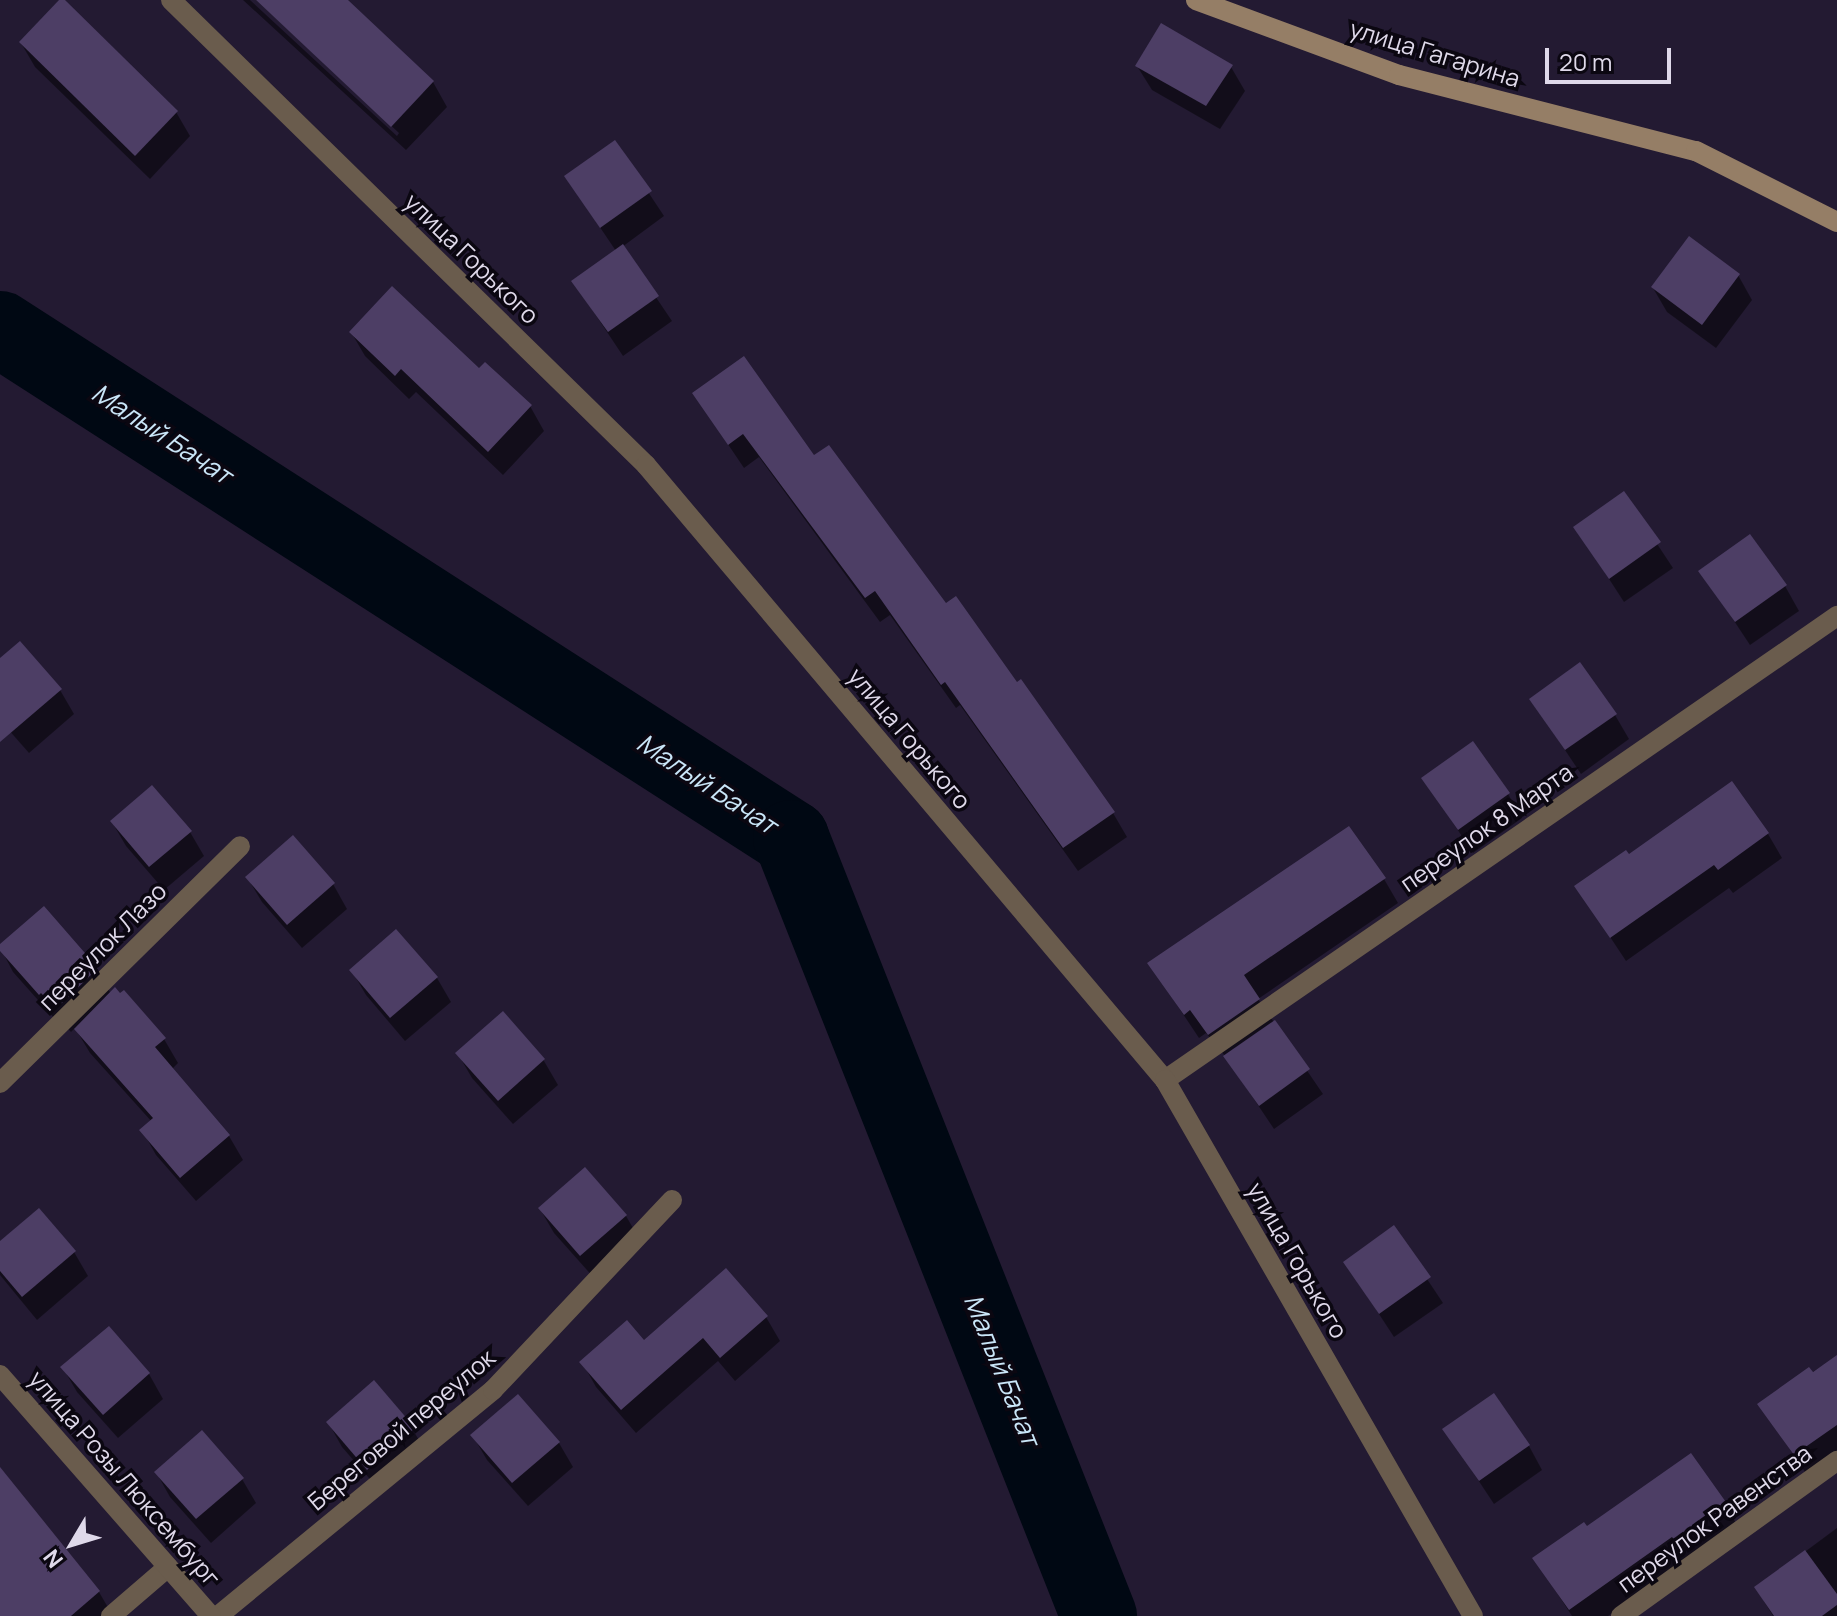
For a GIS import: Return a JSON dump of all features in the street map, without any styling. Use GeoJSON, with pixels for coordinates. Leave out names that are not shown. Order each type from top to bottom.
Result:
{"type":"FeatureCollection","features":[{"type":"Feature","properties":{"kind":"street","name":"улица Горького"},"geometry":{"type":"LineString","coordinates":[[171,0],[646,465],[1165,1080],[1473,1616]]}},
{"type":"Feature","properties":{"kind":"street","name":"улица Гагарина"},"geometry":{"type":"LineString","coordinates":[[1196,0],[1399,75],[1696,151],[1837,222]]}},
{"type":"Feature","properties":{"kind":"street","name":"переулок 8 Марта"},"geometry":{"type":"LineString","coordinates":[[1165,1080],[1837,616]]}},
{"type":"Feature","properties":{"kind":"street","name":"переулок Лазо"},"geometry":{"type":"LineString","coordinates":[[0,1083],[240,846]]}},
{"type":"Feature","properties":{"kind":"street","name":"Береговой переулок"},"geometry":{"type":"LineString","coordinates":[[218,1616],[493,1390],[672,1200]]}},
{"type":"Feature","properties":{"kind":"street","name":"улица Розы Люксембург"},"geometry":{"type":"LineString","coordinates":[[0,1375],[211,1616]]}},
{"type":"Feature","properties":{"kind":"street","name":"переулок Равенства"},"geometry":{"type":"LineString","coordinates":[[1621,1616],[1837,1461]]}},
{"type":"Feature","properties":{"kind":"street"},"geometry":{"type":"LineString","coordinates":[[111,1616],[168,1567]]}},
{"type":"Feature","properties":{"kind":"building"},"geometry":{"type":"Polygon","coordinates":[[[59,0],[65,0],[178,111],[135,156],[19,42],[59,0]]]}},
{"type":"Feature","properties":{"kind":"building"},"geometry":{"type":"Polygon","coordinates":[[[256,0],[348,0],[434,81],[391,127],[256,0]]]}},
{"type":"Feature","properties":{"kind":"building"},"geometry":{"type":"Polygon","coordinates":[[[1161,23],[1233,65],[1206,106],[1135,66],[1161,23]]]}},
{"type":"Feature","properties":{"kind":"building"},"geometry":{"type":"Polygon","coordinates":[[[615,140],[652,191],[600,228],[564,176],[615,140]]]}},
{"type":"Feature","properties":{"kind":"building"},"geometry":{"type":"Polygon","coordinates":[[[1689,236],[1740,274],[1702,325],[1651,287],[1689,236]]]}},
{"type":"Feature","properties":{"kind":"building"},"geometry":{"type":"Polygon","coordinates":[[[623,244],[659,296],[608,332],[571,281],[623,244]]]}},
{"type":"Feature","properties":{"kind":"building"},"geometry":{"type":"Polygon","coordinates":[[[392,286],[479,368],[485,362],[532,405],[488,452],[401,369],[395,376],[349,332],[392,286]]]}},
{"type":"Feature","properties":{"kind":"building"},"geometry":{"type":"Polygon","coordinates":[[[744,356],[814,455],[829,445],[946,603],[956,596],[1017,682],[1021,679],[1115,812],[1063,848],[945,682],[941,685],[875,591],[865,598],[743,434],[728,445],[692,393],[744,356]]]}},
{"type":"Feature","properties":{"kind":"building"},"geometry":{"type":"Polygon","coordinates":[[[1624,491],[1661,542],[1609,579],[1573,527],[1624,491]]]}},
{"type":"Feature","properties":{"kind":"building"},"geometry":{"type":"Polygon","coordinates":[[[1750,534],[1787,585],[1735,622],[1698,571],[1750,534]]]}},
{"type":"Feature","properties":{"kind":"building"},"geometry":{"type":"Polygon","coordinates":[[[20,641],[62,689],[0,742],[0,658],[20,641]]]}},
{"type":"Feature","properties":{"kind":"building"},"geometry":{"type":"Polygon","coordinates":[[[1580,662],[1617,714],[1565,750],[1529,699],[1580,662]]]}},
{"type":"Feature","properties":{"kind":"building"},"geometry":{"type":"Polygon","coordinates":[[[1473,741],[1510,793],[1458,830],[1421,778],[1473,741]]]}},
{"type":"Feature","properties":{"kind":"building"},"geometry":{"type":"Polygon","coordinates":[[[1732,781],[1769,833],[1718,870],[1714,865],[1610,938],[1574,886],[1626,850],[1629,854],[1732,781]]]}},
{"type":"Feature","properties":{"kind":"building"},"geometry":{"type":"Polygon","coordinates":[[[152,785],[192,831],[149,867],[110,821],[152,785]]]}},
{"type":"Feature","properties":{"kind":"building"},"geometry":{"type":"Polygon","coordinates":[[[1349,826],[1386,878],[1244,975],[1260,999],[1208,1035],[1190,1010],[1184,1015],[1147,963],[1349,826]]]}},
{"type":"Feature","properties":{"kind":"building"},"geometry":{"type":"Polygon","coordinates":[[[293,835],[335,883],[287,925],[245,877],[293,835]]]}},
{"type":"Feature","properties":{"kind":"building"},"geometry":{"type":"Polygon","coordinates":[[[44,906],[98,968],[56,1009],[41,993],[39,995],[0,951],[0,944],[44,906]]]}},
{"type":"Feature","properties":{"kind":"building"},"geometry":{"type":"Polygon","coordinates":[[[396,929],[438,977],[390,1018],[349,970],[396,929]]]}},
{"type":"Feature","properties":{"kind":"building"},"geometry":{"type":"Polygon","coordinates":[[[115,987],[120,993],[124,990],[166,1038],[155,1047],[230,1135],[180,1178],[139,1130],[153,1118],[74,1029],[115,987]]]}},
{"type":"Feature","properties":{"kind":"building"},"geometry":{"type":"Polygon","coordinates":[[[503,1011],[545,1059],[498,1101],[455,1053],[503,1011]]]}},
{"type":"Feature","properties":{"kind":"building"},"geometry":{"type":"Polygon","coordinates":[[[1275,1020],[1310,1069],[1259,1106],[1223,1056],[1275,1020]]]}},
{"type":"Feature","properties":{"kind":"building"},"geometry":{"type":"Polygon","coordinates":[[[585,1167],[627,1215],[580,1256],[538,1208],[585,1167]]]}},
{"type":"Feature","properties":{"kind":"building"},"geometry":{"type":"Polygon","coordinates":[[[39,1208],[76,1251],[22,1297],[0,1271],[0,1241],[39,1208]]]}},
{"type":"Feature","properties":{"kind":"building"},"geometry":{"type":"Polygon","coordinates":[[[1394,1225],[1431,1277],[1379,1314],[1343,1262],[1394,1225]]]}},
{"type":"Feature","properties":{"kind":"building"},"geometry":{"type":"Polygon","coordinates":[[[726,1268],[768,1316],[720,1358],[703,1338],[621,1410],[579,1362],[627,1320],[644,1340],[726,1268]]]}},
{"type":"Feature","properties":{"kind":"building"},"geometry":{"type":"Polygon","coordinates":[[[109,1326],[150,1373],[103,1415],[60,1367],[109,1326]]]}},
{"type":"Feature","properties":{"kind":"building"},"geometry":{"type":"Polygon","coordinates":[[[1837,1355],[1837,1425],[1794,1455],[1757,1404],[1809,1367],[1813,1372],[1837,1355]]]}},
{"type":"Feature","properties":{"kind":"building"},"geometry":{"type":"Polygon","coordinates":[[[374,1380],[415,1428],[367,1470],[326,1422],[374,1380]]]}},
{"type":"Feature","properties":{"kind":"building"},"geometry":{"type":"Polygon","coordinates":[[[1494,1393],[1530,1445],[1479,1481],[1442,1429],[1494,1393]]]}},
{"type":"Feature","properties":{"kind":"building"},"geometry":{"type":"Polygon","coordinates":[[[518,1394],[560,1442],[512,1483],[470,1435],[518,1394]]]}},
{"type":"Feature","properties":{"kind":"building"},"geometry":{"type":"Polygon","coordinates":[[[202,1430],[244,1478],[196,1519],[154,1472],[202,1430]]]}},
{"type":"Feature","properties":{"kind":"building"},"geometry":{"type":"Polygon","coordinates":[[[1691,1453],[1728,1505],[1676,1542],[1672,1537],[1569,1610],[1532,1558],[1584,1522],[1587,1526],[1691,1453]]]}},
{"type":"Feature","properties":{"kind":"building"},"geometry":{"type":"Polygon","coordinates":[[[0,1467],[100,1591],[71,1616],[0,1616],[0,1467]]]}},
{"type":"Feature","properties":{"kind":"building"},"geometry":{"type":"Polygon","coordinates":[[[1805,1550],[1837,1594],[1837,1605],[1822,1616],[1774,1616],[1754,1587],[1805,1550]]]}},
{"type":"Feature","properties":{"kind":"waterway","name":"Малый Бачат"},"geometry":{"type":"LineString","coordinates":[[0,329],[791,838],[1099,1616]]}}]}
